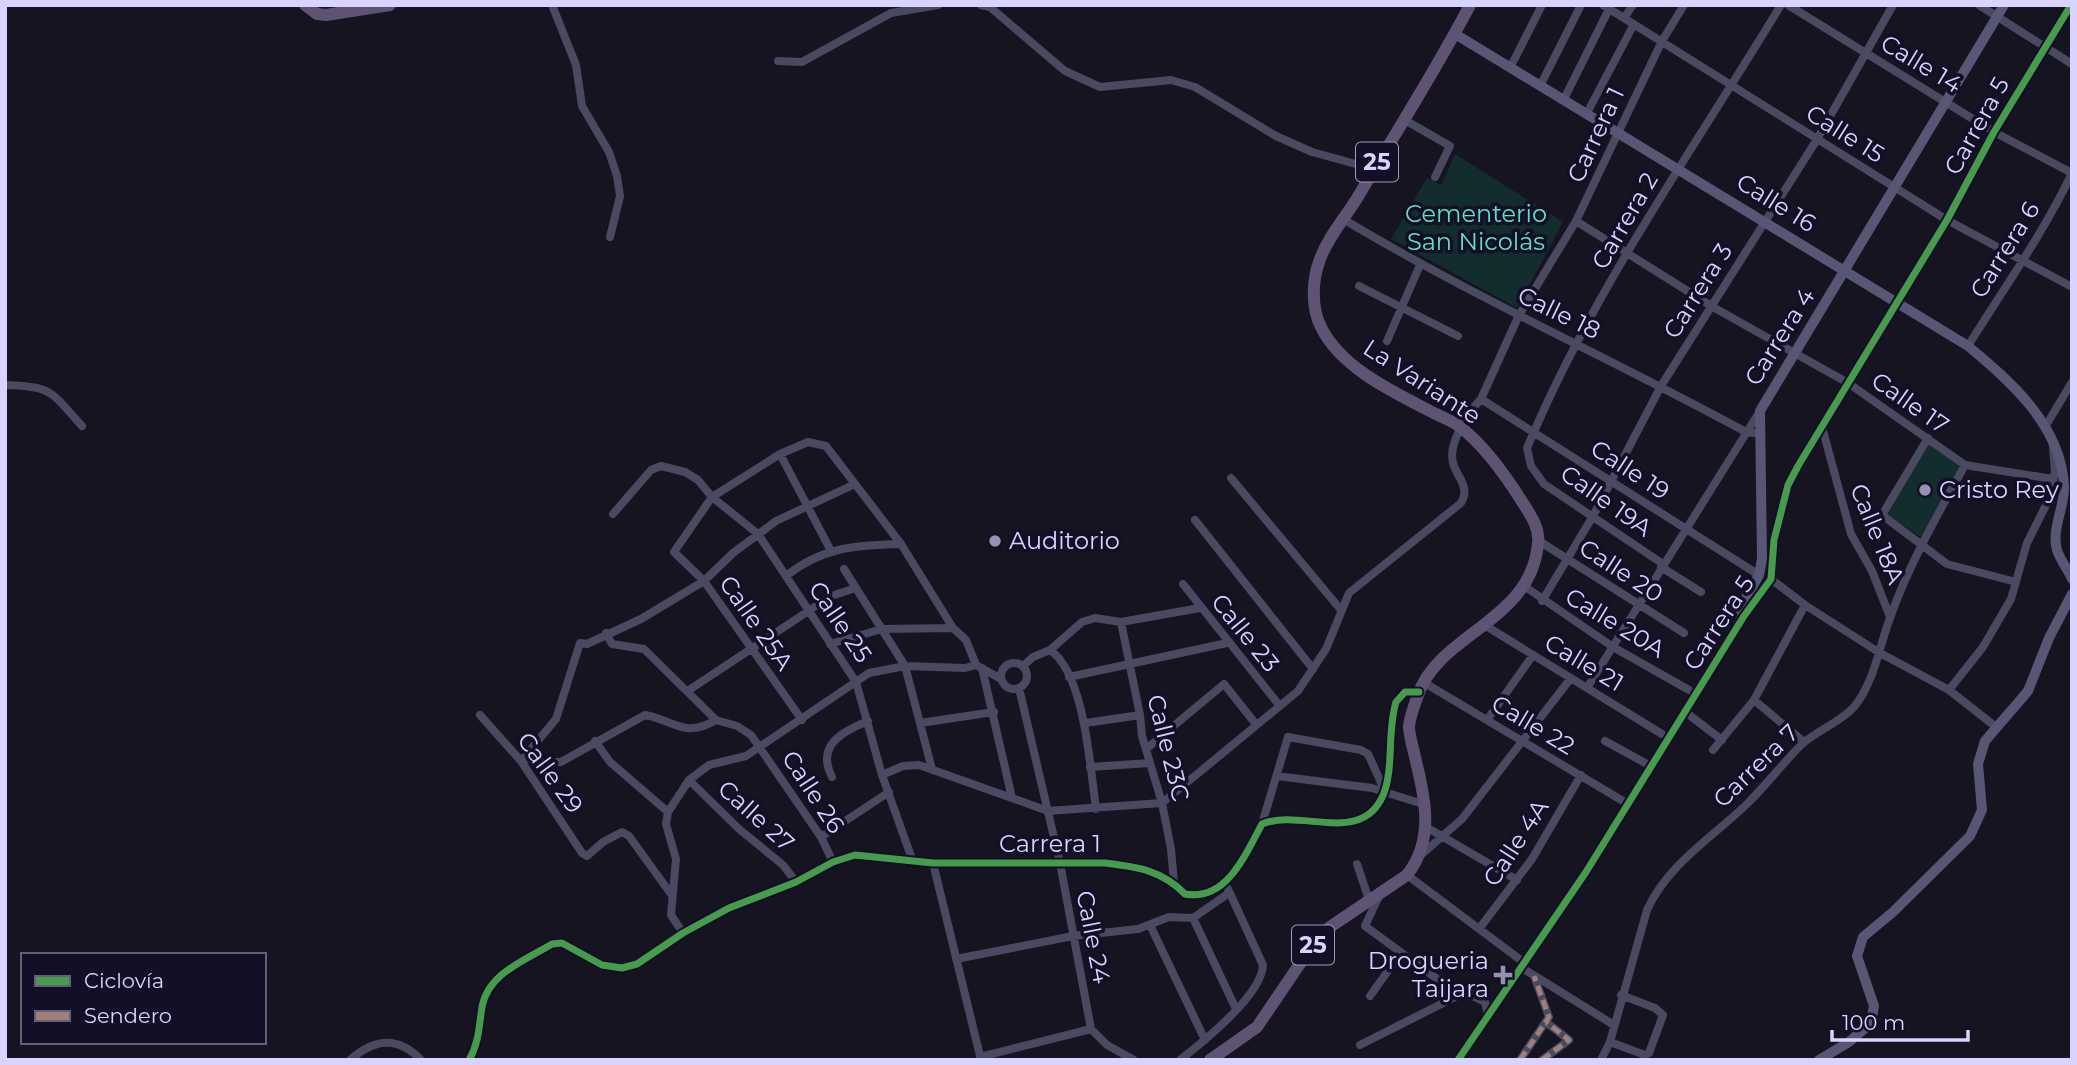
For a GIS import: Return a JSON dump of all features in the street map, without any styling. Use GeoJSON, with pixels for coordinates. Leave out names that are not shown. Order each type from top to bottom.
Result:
{"type":"FeatureCollection","features":[{"type":"Feature","properties":{"kind":"main road"},"geometry":{"type":"LineString","coordinates":[[305,5],[317,14],[326,15],[390,5]]}},
{"type":"Feature","properties":{"kind":"main road","name":"La Variante"},"geometry":{"type":"LineString","coordinates":[[1470,5],[1319,261],[1314,284],[1314,303],[1321,327],[1350,361],[1372,377],[1459,426],[1510,483],[1534,520],[1539,541]]}},
{"type":"Feature","properties":{"kind":"main road","name":"25"},"geometry":{"type":"LineString","coordinates":[[1210,1060],[1256,1027],[1314,943],[1336,923],[1407,875],[1418,857],[1426,827],[1426,805],[1409,727],[1421,687],[1449,652],[1486,626],[1524,586],[1539,541]]}},
{"type":"Feature","properties":{"kind":"street"},"geometry":{"type":"LineString","coordinates":[[552,5],[576,65],[582,106],[608,152],[617,176],[620,196],[610,237]]}},
{"type":"Feature","properties":{"kind":"street"},"geometry":{"type":"LineString","coordinates":[[778,61],[802,62],[891,13],[938,5]]}},
{"type":"Feature","properties":{"kind":"street"},"geometry":{"type":"LineString","coordinates":[[981,5],[990,7],[1065,71],[1100,87],[1171,80],[1195,87],[1276,136],[1312,152],[1374,169]]}},
{"type":"Feature","properties":{"kind":"street"},"geometry":{"type":"LineString","coordinates":[[1511,66],[1542,5]]}},
{"type":"Feature","properties":{"kind":"street"},"geometry":{"type":"LineString","coordinates":[[1540,86],[1581,5]]}},
{"type":"Feature","properties":{"kind":"street"},"geometry":{"type":"LineString","coordinates":[[1624,18],[1633,5]]}},
{"type":"Feature","properties":{"kind":"street","name":"Carrera 1"},"geometry":{"type":"LineString","coordinates":[[1459,426],[1480,399],[1519,315],[1576,221],[1662,41],[1684,5]]}},
{"type":"Feature","properties":{"kind":"street","name":"Carrera 2"},"geometry":{"type":"LineString","coordinates":[[1531,466],[1527,448],[1576,343],[1678,167],[1733,85],[1781,5]]}},
{"type":"Feature","properties":{"kind":"street","name":"Calle 14"},"geometry":{"type":"LineString","coordinates":[[1788,5],[1994,132],[2072,173]]}},
{"type":"Feature","properties":{"kind":"street","name":"Carrera 3"},"geometry":{"type":"LineString","coordinates":[[1542,601],[1593,516],[1661,386],[1713,307],[1764,219],[1816,141],[1893,5]]}},
{"type":"Feature","properties":{"kind":"street"},"geometry":{"type":"LineString","coordinates":[[1979,5],[2072,64]]}},
{"type":"Feature","properties":{"kind":"street","name":"Carrera 4"},"geometry":{"type":"LineString","coordinates":[[1587,688],[1760,411],[2004,5]]}},
{"type":"Feature","properties":{"kind":"street","name":"Carrera 5"},"geometry":{"type":"LineString","coordinates":[[1458,1060],[1586,872],[1684,711],[1771,579],[1774,540],[1788,485],[1895,302],[1947,220],[1994,132],[2071,5]]}},
{"type":"Feature","properties":{"kind":"street"},"geometry":{"type":"LineString","coordinates":[[1564,99],[1606,7]]}},
{"type":"Feature","properties":{"kind":"street","name":"Calle 15"},"geometry":{"type":"LineString","coordinates":[[1606,7],[1733,85],[1816,141],[1947,220],[2072,287]]}},
{"type":"Feature","properties":{"kind":"street"},"geometry":{"type":"LineString","coordinates":[[1587,113],[1634,24]]}},
{"type":"Feature","properties":{"kind":"street","name":"Calle 16"},"geometry":{"type":"LineString","coordinates":[[1455,34],[1764,219],[1968,346],[2009,381],[2050,436]]}},
{"type":"Feature","properties":{"kind":"street"},"geometry":{"type":"LineString","coordinates":[[1403,119],[1450,146],[1435,177]]}},
{"type":"Feature","properties":{"kind":"street","name":"Carrera 6"},"geometry":{"type":"LineString","coordinates":[[1968,346],[2054,210],[2072,173]]}},
{"type":"Feature","properties":{"kind":"street","name":"Calle 18"},"geometry":{"type":"LineString","coordinates":[[1343,219],[1420,265],[1661,386],[1746,432],[1761,434]]}},
{"type":"Feature","properties":{"kind":"street","name":"Calle 17"},"geometry":{"type":"LineString","coordinates":[[1576,221],[1713,307],[1847,383],[1965,466],[2058,475]]}},
{"type":"Feature","properties":{"kind":"street"},"geometry":{"type":"LineString","coordinates":[[1387,341],[1420,265]]}},
{"type":"Feature","properties":{"kind":"street"},"geometry":{"type":"LineString","coordinates":[[1360,286],[1458,336]]}},
{"type":"Feature","properties":{"kind":"street"},"geometry":{"type":"LineString","coordinates":[[2072,382],[2050,436],[2063,506],[2055,539],[2057,551],[2072,579]]}},
{"type":"Feature","properties":{"kind":"street"},"geometry":{"type":"LineString","coordinates":[[5,385],[39,386],[54,395],[82,426]]}},
{"type":"Feature","properties":{"kind":"street","name":"Calle 19"},"geometry":{"type":"LineString","coordinates":[[1480,399],[1759,575]]}},
{"type":"Feature","properties":{"kind":"street","name":"Carrera 5"},"geometry":{"type":"LineString","coordinates":[[1449,1060],[1522,965],[1647,764],[1662,734],[1759,575],[1764,536],[1760,411]]}},
{"type":"Feature","properties":{"kind":"street","name":"Calle 18A"},"geometry":{"type":"LineString","coordinates":[[1822,424],[1822,434],[1848,525],[1872,571],[1890,617]]}},
{"type":"Feature","properties":{"kind":"street"},"geometry":{"type":"LineString","coordinates":[[882,775],[903,766],[919,765],[1048,811],[1162,803],[1255,723],[1298,691],[1329,642],[1349,593],[1461,503],[1464,498],[1464,484],[1454,467],[1452,456],[1459,426]]}},
{"type":"Feature","properties":{"kind":"street"},"geometry":{"type":"LineString","coordinates":[[1928,438],[1882,515],[1947,564],[2015,582]]}},
{"type":"Feature","properties":{"kind":"street"},"geometry":{"type":"LineString","coordinates":[[712,497],[780,454],[808,442],[818,442],[826,446],[901,544],[953,628],[966,640],[979,667],[994,712],[1012,798]]}},
{"type":"Feature","properties":{"kind":"street"},"geometry":{"type":"LineString","coordinates":[[780,454],[830,550]]}},
{"type":"Feature","properties":{"kind":"street","name":"Calle 25"},"geometry":{"type":"LineString","coordinates":[[613,514],[655,466],[685,472],[758,534],[856,682],[882,775],[912,859]]}},
{"type":"Feature","properties":{"kind":"street","name":"Calle 19A"},"geometry":{"type":"LineString","coordinates":[[1531,466],[1554,491],[1701,592]]}},
{"type":"Feature","properties":{"kind":"street","name":"Carrera 7"},"geometry":{"type":"LineString","coordinates":[[1601,1060],[1610,1042],[1647,910],[1665,878],[1704,839],[1749,802],[1804,742],[1836,723],[1854,707],[1880,653],[1890,617],[1965,466]]}},
{"type":"Feature","properties":{"kind":"street"},"geometry":{"type":"LineString","coordinates":[[1948,690],[1983,647],[2011,599],[2027,544],[2058,475]]}},
{"type":"Feature","properties":{"kind":"street"},"geometry":{"type":"LineString","coordinates":[[1231,478],[1340,610]]}},
{"type":"Feature","properties":{"kind":"street"},"geometry":{"type":"LineString","coordinates":[[522,760],[556,719],[580,643],[587,644],[641,619],[704,581],[758,534],[805,506],[855,484]]}},
{"type":"Feature","properties":{"kind":"street","name":"Calle 25A"},"geometry":{"type":"LineString","coordinates":[[712,497],[674,552],[704,581],[749,649],[802,720]]}},
{"type":"Feature","properties":{"kind":"street"},"geometry":{"type":"LineString","coordinates":[[1195,520],[1313,669]]}},
{"type":"Feature","properties":{"kind":"street","name":"Calle 20"},"geometry":{"type":"LineString","coordinates":[[1539,541],[1684,634]]}},
{"type":"Feature","properties":{"kind":"street"},"geometry":{"type":"LineString","coordinates":[[786,576],[805,560],[830,550],[901,544]]}},
{"type":"Feature","properties":{"kind":"street"},"geometry":{"type":"LineString","coordinates":[[844,569],[905,666],[932,769]]}},
{"type":"Feature","properties":{"kind":"street"},"geometry":{"type":"LineString","coordinates":[[1771,579],[1805,605],[1880,653],[1948,690],[1996,727]]}},
{"type":"Feature","properties":{"kind":"street","name":"Calle 23"},"geometry":{"type":"LineString","coordinates":[[1182,584],[1279,705]]}},
{"type":"Feature","properties":{"kind":"street","name":"Calle 20A"},"geometry":{"type":"LineString","coordinates":[[1524,586],[1542,601],[1613,647],[1689,690]]}},
{"type":"Feature","properties":{"kind":"street"},"geometry":{"type":"LineString","coordinates":[[689,690],[831,596],[856,588]]}},
{"type":"Feature","properties":{"kind":"street"},"geometry":{"type":"LineString","coordinates":[[1819,1060],[1849,1042],[1871,1023],[1874,1006],[1857,956],[1863,937],[1893,912],[1970,836],[1982,810],[1978,776],[1980,751],[1996,727],[2028,691],[2049,638],[2072,594]]}},
{"type":"Feature","properties":{"kind":"street"},"geometry":{"type":"LineString","coordinates":[[1713,750],[1754,700],[1805,605]]}},
{"type":"Feature","properties":{"kind":"street"},"geometry":{"type":"LineString","coordinates":[[1023,666],[1033,657],[1050,650],[1082,622],[1096,618],[1121,622],[1200,608]]}},
{"type":"Feature","properties":{"kind":"street","name":"Calle 23C"},"geometry":{"type":"LineString","coordinates":[[1121,622],[1146,749],[1162,803],[1174,883]]}},
{"type":"Feature","properties":{"kind":"street","name":"Calle 21"},"geometry":{"type":"LineString","coordinates":[[1486,626],[1662,734]]}},
{"type":"Feature","properties":{"kind":"street"},"geometry":{"type":"LineString","coordinates":[[830,644],[882,629],[953,628]]}},
{"type":"Feature","properties":{"kind":"street"},"geometry":{"type":"LineString","coordinates":[[606,634],[612,644],[644,649],[689,690],[716,720],[737,726],[759,745]]}},
{"type":"Feature","properties":{"kind":"street"},"geometry":{"type":"LineString","coordinates":[[1069,677],[1227,643]]}},
{"type":"Feature","properties":{"kind":"street"},"geometry":{"type":"LineString","coordinates":[[1050,650],[1069,677],[1086,723],[1096,808]]}},
{"type":"Feature","properties":{"kind":"street"},"geometry":{"type":"LineString","coordinates":[[1487,720],[1533,654]]}},
{"type":"Feature","properties":{"kind":"street"},"geometry":{"type":"LineString","coordinates":[[1001,679],[1002,671],[1009,664],[1023,666]]}},
{"type":"Feature","properties":{"kind":"street"},"geometry":{"type":"LineString","coordinates":[[683,933],[671,915],[676,859],[666,824],[668,812],[689,780],[709,765],[746,756],[869,673],[905,666],[979,667],[1001,679],[1012,689],[1019,688],[1025,682],[1023,666]]}},
{"type":"Feature","properties":{"kind":"street"},"geometry":{"type":"LineString","coordinates":[[1418,857],[1462,819],[1571,678]]}},
{"type":"Feature","properties":{"kind":"street"},"geometry":{"type":"LineString","coordinates":[[1146,749],[1224,684],[1255,723]]}},
{"type":"Feature","properties":{"kind":"street"},"geometry":{"type":"LineString","coordinates":[[1262,824],[1276,820],[1343,824],[1358,821],[1374,811],[1385,791],[1396,702],[1405,692],[1421,687]]}},
{"type":"Feature","properties":{"kind":"street","name":"Calle 22"},"geometry":{"type":"LineString","coordinates":[[1421,687],[1487,720],[1623,801]]}},
{"type":"Feature","properties":{"kind":"street","name":"Calle 24"},"geometry":{"type":"LineString","coordinates":[[1019,688],[1060,863],[1091,1030]]}},
{"type":"Feature","properties":{"kind":"street"},"geometry":{"type":"LineString","coordinates":[[1754,700],[1804,742]]}},
{"type":"Feature","properties":{"kind":"street"},"geometry":{"type":"LineString","coordinates":[[1684,711],[1722,740]]}},
{"type":"Feature","properties":{"kind":"street"},"geometry":{"type":"LineString","coordinates":[[920,723],[994,712]]}},
{"type":"Feature","properties":{"kind":"street","name":"Calle 29"},"geometry":{"type":"LineString","coordinates":[[480,715],[522,760],[587,856],[603,842],[622,832],[629,836],[671,895]]}},
{"type":"Feature","properties":{"kind":"street"},"geometry":{"type":"LineString","coordinates":[[522,760],[561,762],[645,715],[682,729],[707,725],[716,720]]}},
{"type":"Feature","properties":{"kind":"street"},"geometry":{"type":"LineString","coordinates":[[1086,723],[1140,715]]}},
{"type":"Feature","properties":{"kind":"street"},"geometry":{"type":"LineString","coordinates":[[832,777],[824,762],[825,752],[846,729],[867,721]]}},
{"type":"Feature","properties":{"kind":"street"},"geometry":{"type":"LineString","coordinates":[[1180,1060],[1236,1009],[1262,975],[1262,965],[1225,883],[1262,824],[1288,737],[1337,744],[1368,754],[1385,791]]}},
{"type":"Feature","properties":{"kind":"street"},"geometry":{"type":"LineString","coordinates":[[595,741],[610,761],[668,812]]}},
{"type":"Feature","properties":{"kind":"street"},"geometry":{"type":"LineString","coordinates":[[1605,741],[1647,764]]}},
{"type":"Feature","properties":{"kind":"street","name":"Calle 26"},"geometry":{"type":"LineString","coordinates":[[759,745],[821,837],[833,862]]}},
{"type":"Feature","properties":{"kind":"street"},"geometry":{"type":"LineString","coordinates":[[1090,767],[1150,763]]}},
{"type":"Feature","properties":{"kind":"street","name":"Calle 4A"},"geometry":{"type":"LineString","coordinates":[[1479,929],[1517,880],[1581,775]]}},
{"type":"Feature","properties":{"kind":"street"},"geometry":{"type":"LineString","coordinates":[[1277,776],[1385,791],[1426,805]]}},
{"type":"Feature","properties":{"kind":"street","name":"Calle 27"},"geometry":{"type":"LineString","coordinates":[[689,780],[739,829],[783,865],[796,882]]}},
{"type":"Feature","properties":{"kind":"street"},"geometry":{"type":"LineString","coordinates":[[821,837],[888,792]]}},
{"type":"Feature","properties":{"kind":"street"},"geometry":{"type":"LineString","coordinates":[[1426,827],[1517,880]]}},
{"type":"Feature","properties":{"kind":"street","name":"Carrera 1"},"geometry":{"type":"LineString","coordinates":[[469,1060],[477,1047],[483,1006],[491,984],[552,944],[562,943],[602,965],[622,968],[638,964],[683,933],[729,908],[855,855],[933,863],[1132,866],[1152,871],[1174,883],[1185,894],[1193,896],[1225,883]]}},
{"type":"Feature","properties":{"kind":"street"},"geometry":{"type":"LineString","coordinates":[[933,863],[981,1058],[1091,1030],[1107,1045],[1134,1060]]}},
{"type":"Feature","properties":{"kind":"street"},"geometry":{"type":"LineString","coordinates":[[1357,864],[1374,896],[1365,926],[1400,954],[1463,995],[1485,1002],[1486,1011]]}},
{"type":"Feature","properties":{"kind":"street"},"geometry":{"type":"LineString","coordinates":[[1407,875],[1479,929],[1534,976],[1614,1025]]}},
{"type":"Feature","properties":{"kind":"street"},"geometry":{"type":"LineString","coordinates":[[956,958],[1073,936],[1105,934],[1150,925],[1169,917],[1193,918],[1229,893]]}},
{"type":"Feature","properties":{"kind":"street"},"geometry":{"type":"LineString","coordinates":[[1193,918],[1236,1009]]}},
{"type":"Feature","properties":{"kind":"street"},"geometry":{"type":"LineString","coordinates":[[1150,925],[1205,1040]]}},
{"type":"Feature","properties":{"kind":"street"},"geometry":{"type":"LineString","coordinates":[[1370,996],[1400,954]]}},
{"type":"Feature","properties":{"kind":"street"},"geometry":{"type":"LineString","coordinates":[[1520,1060],[1549,1017],[1534,976]]}},
{"type":"Feature","properties":{"kind":"street"},"geometry":{"type":"LineString","coordinates":[[1360,1045],[1463,995]]}},
{"type":"Feature","properties":{"kind":"street"},"geometry":{"type":"LineString","coordinates":[[1610,1042],[1644,1055],[1649,1053],[1663,1015],[1621,995]]}},
{"type":"Feature","properties":{"kind":"street"},"geometry":{"type":"LineString","coordinates":[[1542,1060],[1569,1040],[1546,1022]]}},
{"type":"Feature","properties":{"kind":"street"},"geometry":{"type":"LineString","coordinates":[[350,1060],[359,1052],[389,1041],[408,1047],[421,1060]]}},
{"type":"Feature","properties":{"kind":"green space","name":"Cementerio San Nicolás"},"geometry":{"type":"Polygon","coordinates":[[[1455,154],[1563,222],[1517,308],[1391,239],[1427,178],[1441,185],[1455,154]]]}},
{"type":"Feature","properties":{"kind":"green space","name":"Cristo Rey"},"geometry":{"type":"Polygon","coordinates":[[[1929,444],[1961,467],[1923,539],[1887,514],[1929,444]]]}},
{"type":"Feature","properties":{"kind":"marked path"},"geometry":{"type":"LineString","coordinates":[[1520,1060],[1549,1017],[1534,976]]}},
{"type":"Feature","properties":{"kind":"marked path"},"geometry":{"type":"LineString","coordinates":[[1542,1060],[1569,1040],[1546,1022]]}},
{"type":"Feature","properties":{"kind":"cycle path"},"geometry":{"type":"LineString","coordinates":[[1458,1060],[1586,872],[1744,616],[1771,579],[1774,540],[1788,485],[1947,220],[1994,132],[2071,5]]}},
{"type":"Feature","properties":{"kind":"cycle path"},"geometry":{"type":"LineString","coordinates":[[469,1060],[477,1041],[482,1007],[492,985],[520,962],[552,944],[562,943],[602,965],[622,968],[637,964],[683,933],[729,908],[855,855],[933,863],[1105,863],[1138,868],[1158,875],[1185,894],[1212,891],[1224,883],[1242,861],[1262,824],[1278,820],[1347,822],[1362,818],[1374,809],[1387,782],[1396,702],[1405,692],[1419,692]]}},
{"type":"Feature","properties":{"kind":"place","name":"Cristo Rey"},"geometry":{"type":"Point","coordinates":[1925,490]}},
{"type":"Feature","properties":{"kind":"place","name":"Auditorio"},"geometry":{"type":"Point","coordinates":[995,541]}},
{"type":"Feature","properties":{"kind":"place","name":"Drogueria Taijara"},"geometry":{"type":"Point","coordinates":[1503,975]}}]}
